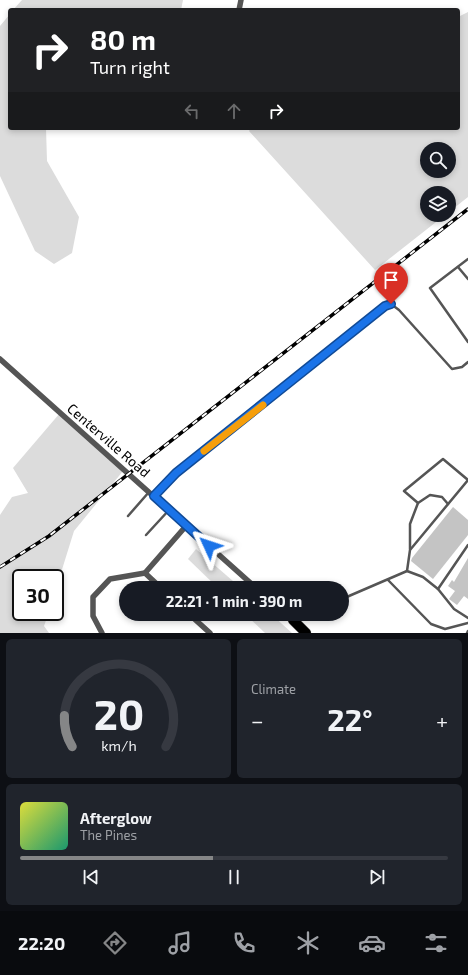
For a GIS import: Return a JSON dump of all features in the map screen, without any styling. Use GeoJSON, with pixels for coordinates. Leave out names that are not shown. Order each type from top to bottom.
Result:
{"type":"FeatureCollection","features":[{"type":"Feature","properties":{"kind":"highway"},"geometry":{"type":"LineString","coordinates":[[293,621],[306,633]]}},
{"type":"Feature","properties":{"kind":"street","name":"Centerville Road"},"geometry":{"type":"LineString","coordinates":[[0,359],[248,581]]}},
{"type":"Feature","properties":{"kind":"street"},"geometry":{"type":"LineString","coordinates":[[102,633],[93,616],[93,597],[110,579],[145,573],[186,526]]}},
{"type":"Feature","properties":{"kind":"street"},"geometry":{"type":"LineString","coordinates":[[145,573],[154,581]]}},
{"type":"Feature","properties":{"kind":"street"},"geometry":{"type":"LineString","coordinates":[[197,621],[210,633]]}},
{"type":"Feature","properties":{"kind":"street"},"geometry":{"type":"LineString","coordinates":[[295,621],[312,633]]}},
{"type":"Feature","properties":{"kind":"lane"},"geometry":{"type":"LineString","coordinates":[[468,259],[430,288],[468,342]]}},
{"type":"Feature","properties":{"kind":"lane"},"geometry":{"type":"LineString","coordinates":[[458,266],[468,279]]}},
{"type":"Feature","properties":{"kind":"lane"},"geometry":{"type":"LineString","coordinates":[[154,496],[176,473],[385,306],[391,304],[399,310],[452,369],[462,367],[468,362]]}},
{"type":"Feature","properties":{"kind":"lane"},"geometry":{"type":"LineString","coordinates":[[410,550],[468,480],[443,460],[404,491],[418,503]]}},
{"type":"Feature","properties":{"kind":"lane"},"geometry":{"type":"LineString","coordinates":[[128,516],[149,492]]}},
{"type":"Feature","properties":{"kind":"lane"},"geometry":{"type":"LineString","coordinates":[[407,571],[410,550],[410,524],[418,503],[430,495],[442,497],[448,504]]}},
{"type":"Feature","properties":{"kind":"lane"},"geometry":{"type":"LineString","coordinates":[[146,536],[169,510]]}},
{"type":"Feature","properties":{"kind":"lane"},"geometry":{"type":"LineString","coordinates":[[438,588],[468,545]]}},
{"type":"Feature","properties":{"kind":"lane"},"geometry":{"type":"LineString","coordinates":[[349,597],[407,571],[423,577],[438,588],[454,609],[468,618]]}},
{"type":"Feature","properties":{"kind":"lane"},"geometry":{"type":"LineString","coordinates":[[388,580],[432,624],[445,629],[468,623]]}},
{"type":"Feature","properties":{"kind":"shaded area"},"geometry":{"type":"Polygon","coordinates":[[[22,0],[183,0],[181,8],[15,8],[22,0]]]}},
{"type":"Feature","properties":{"kind":"shaded area"},"geometry":{"type":"Polygon","coordinates":[[[468,12],[468,197],[456,206],[456,186],[420,186],[420,222],[436,222],[375,270],[249,131],[460,130],[460,16],[468,12]]]}},
{"type":"Feature","properties":{"kind":"shaded area"},"geometry":{"type":"Polygon","coordinates":[[[8,16],[8,130],[46,130],[47,161],[79,217],[72,253],[54,264],[35,251],[0,176],[0,26],[8,16]]]}},
{"type":"Feature","properties":{"kind":"shaded area"},"geometry":{"type":"Polygon","coordinates":[[[60,413],[123,471],[74,531],[62,569],[12,569],[12,621],[46,621],[44,626],[49,633],[0,633],[0,515],[12,497],[28,493],[13,468],[60,413]]]}},
{"type":"Feature","properties":{"kind":"shaded area"},"geometry":{"type":"Polygon","coordinates":[[[196,549],[233,581],[211,581],[188,559],[196,549]]]}},
{"type":"Feature","properties":{"kind":"shaded area"},"geometry":{"type":"Polygon","coordinates":[[[252,621],[279,621],[292,633],[265,633],[252,621]]]}},
{"type":"Feature","properties":{"kind":"building"},"geometry":{"type":"Polygon","coordinates":[[[453,507],[468,520],[468,535],[433,579],[411,561],[453,507]]]}},
{"type":"Feature","properties":{"kind":"building"},"geometry":{"type":"Polygon","coordinates":[[[468,558],[468,599],[464,596],[457,605],[449,599],[455,591],[448,586],[452,580],[454,582],[468,558]]]}},
{"type":"Feature","properties":{"kind":"railway"},"geometry":{"type":"LineString","coordinates":[[0,567],[49,536],[468,209]]}},
{"type":"Feature","properties":{"kind":"slow traffic"},"geometry":{"type":"LineString","coordinates":[[204,451],[263,405]]}},
{"type":"Feature","properties":{"kind":"route"},"geometry":{"type":"LineString","coordinates":[[209,546],[154,496],[176,473],[267,402],[385,306],[391,304]]}}]}
